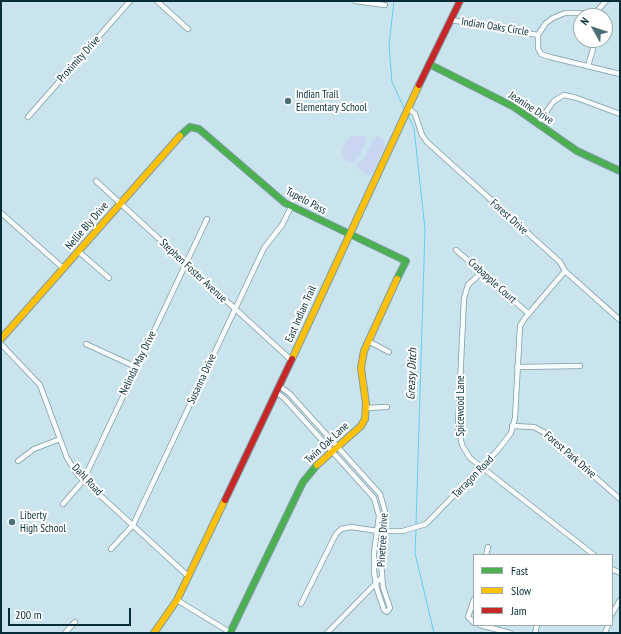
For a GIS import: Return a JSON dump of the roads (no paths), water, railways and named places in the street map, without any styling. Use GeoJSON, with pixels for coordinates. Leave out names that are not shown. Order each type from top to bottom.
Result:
{"type":"FeatureCollection","features":[{"type":"Feature","properties":{"kind":"street","name":"Proximity Drive"},"geometry":{"type":"LineString","coordinates":[[28,117],[130,1]]}},
{"type":"Feature","properties":{"kind":"street"},"geometry":{"type":"LineString","coordinates":[[157,1],[188,29]]}},
{"type":"Feature","properties":{"kind":"street"},"geometry":{"type":"LineString","coordinates":[[355,1],[385,5]]}},
{"type":"Feature","properties":{"kind":"street","name":"East Indian Trail"},"geometry":{"type":"LineString","coordinates":[[154,633],[177,600],[279,386],[348,234],[460,1]]}},
{"type":"Feature","properties":{"kind":"street","name":"Indian Oaks Circle"},"geometry":{"type":"LineString","coordinates":[[606,1],[598,10],[592,13],[565,13],[558,15],[546,23],[538,35],[538,48],[543,55],[620,74]]}},
{"type":"Feature","properties":{"kind":"street","name":"Indian Oaks Circle"},"geometry":{"type":"LineString","coordinates":[[451,20],[538,35]]}},
{"type":"Feature","properties":{"kind":"street"},"geometry":{"type":"LineString","coordinates":[[588,66],[593,49]]}},
{"type":"Feature","properties":{"kind":"street","name":"Jeanine Drive"},"geometry":{"type":"LineString","coordinates":[[429,64],[501,100],[577,150],[620,171]]}},
{"type":"Feature","properties":{"kind":"street"},"geometry":{"type":"LineString","coordinates":[[538,123],[556,100],[564,95],[620,114]]}},
{"type":"Feature","properties":{"kind":"street","name":"Forest Drive"},"geometry":{"type":"LineString","coordinates":[[408,108],[415,114],[422,135],[427,142],[560,262],[565,271],[620,320]]}},
{"type":"Feature","properties":{"kind":"street","name":"Tupelo Pass"},"geometry":{"type":"LineString","coordinates":[[190,127],[199,129],[276,197],[291,207],[406,262]]}},
{"type":"Feature","properties":{"kind":"street","name":"Nellie Bly Drive"},"geometry":{"type":"LineString","coordinates":[[1,339],[185,130],[190,127]]}},
{"type":"Feature","properties":{"kind":"street","name":"Stephen Foster Avenue"},"geometry":{"type":"LineString","coordinates":[[96,181],[291,360]]}},
{"type":"Feature","properties":{"kind":"street","name":"Susanna Drive"},"geometry":{"type":"LineString","coordinates":[[111,549],[133,525],[264,248],[282,225],[291,207]]}},
{"type":"Feature","properties":{"kind":"street"},"geometry":{"type":"LineString","coordinates":[[1,213],[63,268]]}},
{"type":"Feature","properties":{"kind":"street","name":"Nelinda May Drive"},"geometry":{"type":"LineString","coordinates":[[63,504],[84,480],[207,219]]}},
{"type":"Feature","properties":{"kind":"street","name":"Crabapple Court"},"geometry":{"type":"LineString","coordinates":[[456,250],[529,314]]}},
{"type":"Feature","properties":{"kind":"street"},"geometry":{"type":"LineString","coordinates":[[78,251],[109,278]]}},
{"type":"Feature","properties":{"kind":"street","name":"Twin Oak Lane"},"geometry":{"type":"LineString","coordinates":[[230,633],[296,494],[310,473],[360,426],[365,419],[366,408],[362,368],[364,351],[406,262]]}},
{"type":"Feature","properties":{"kind":"street","name":"Tarragon Road"},"geometry":{"type":"LineString","coordinates":[[301,604],[336,534],[341,529],[351,528],[378,531],[409,530],[422,526],[433,518],[500,448],[511,433],[515,418],[519,329],[529,314],[565,271]]}},
{"type":"Feature","properties":{"kind":"street","name":"Spicewood Lane"},"geometry":{"type":"LineString","coordinates":[[482,272],[468,285],[464,298],[458,427],[459,437],[464,450],[482,468],[593,554]]}},
{"type":"Feature","properties":{"kind":"street"},"geometry":{"type":"LineString","coordinates":[[368,341],[390,352]]}},
{"type":"Feature","properties":{"kind":"street","name":"Dahl Road"},"geometry":{"type":"LineString","coordinates":[[1,344],[40,385],[60,439],[72,466],[84,480],[188,576]]}},
{"type":"Feature","properties":{"kind":"street"},"geometry":{"type":"LineString","coordinates":[[86,344],[136,367]]}},
{"type":"Feature","properties":{"kind":"street"},"geometry":{"type":"LineString","coordinates":[[517,366],[580,366]]}},
{"type":"Feature","properties":{"kind":"street","name":"Pinetree Drive"},"geometry":{"type":"LineString","coordinates":[[276,392],[284,398],[374,498],[379,516],[374,562],[376,582],[382,605],[384,610],[387,612],[390,608],[382,576],[381,554],[386,530],[386,515],[380,494],[289,393],[279,386]]}},
{"type":"Feature","properties":{"kind":"street"},"geometry":{"type":"LineString","coordinates":[[366,408],[387,407]]}},
{"type":"Feature","properties":{"kind":"street","name":"Forest Park Drive"},"geometry":{"type":"LineString","coordinates":[[512,426],[534,427],[545,433],[620,499]]}},
{"type":"Feature","properties":{"kind":"street"},"geometry":{"type":"LineString","coordinates":[[18,461],[34,449],[60,439]]}},
{"type":"Feature","properties":{"kind":"street"},"geometry":{"type":"LineString","coordinates":[[486,554],[488,546]]}},
{"type":"Feature","properties":{"kind":"street"},"geometry":{"type":"LineString","coordinates":[[327,633],[382,576]]}},
{"type":"Feature","properties":{"kind":"street"},"geometry":{"type":"LineString","coordinates":[[177,600],[230,633]]}},
{"type":"Feature","properties":{"kind":"street"},"geometry":{"type":"LineString","coordinates":[[613,612],[620,600]]}},
{"type":"Feature","properties":{"kind":"street"},"geometry":{"type":"LineString","coordinates":[[473,602],[468,617],[469,620],[473,622]]}},
{"type":"Feature","properties":{"kind":"street"},"geometry":{"type":"LineString","coordinates":[[65,633],[75,622]]}},
{"type":"Feature","properties":{"kind":"street"},"geometry":{"type":"LineString","coordinates":[[484,626],[510,633]]}},
{"type":"Feature","properties":{"kind":"waterway","name":"Greasy Ditch"},"geometry":{"type":"LineString","coordinates":[[394,1],[389,45],[392,82],[404,108]]}},
{"type":"Feature","properties":{"kind":"waterway","name":"Greasy Ditch"},"geometry":{"type":"LineString","coordinates":[[408,116],[414,128],[425,229],[416,524]]}},
{"type":"Feature","properties":{"kind":"waterway","name":"Greasy Ditch"},"geometry":{"type":"LineString","coordinates":[[416,530],[415,553],[434,633]]}},
{"type":"Feature","properties":{"kind":"place","name":"Indian Trail Elementary School"},"geometry":{"type":"Point","coordinates":[288,101]}},
{"type":"Feature","properties":{"kind":"place","name":"Liberty High School"},"geometry":{"type":"Point","coordinates":[12,522]}}]}
